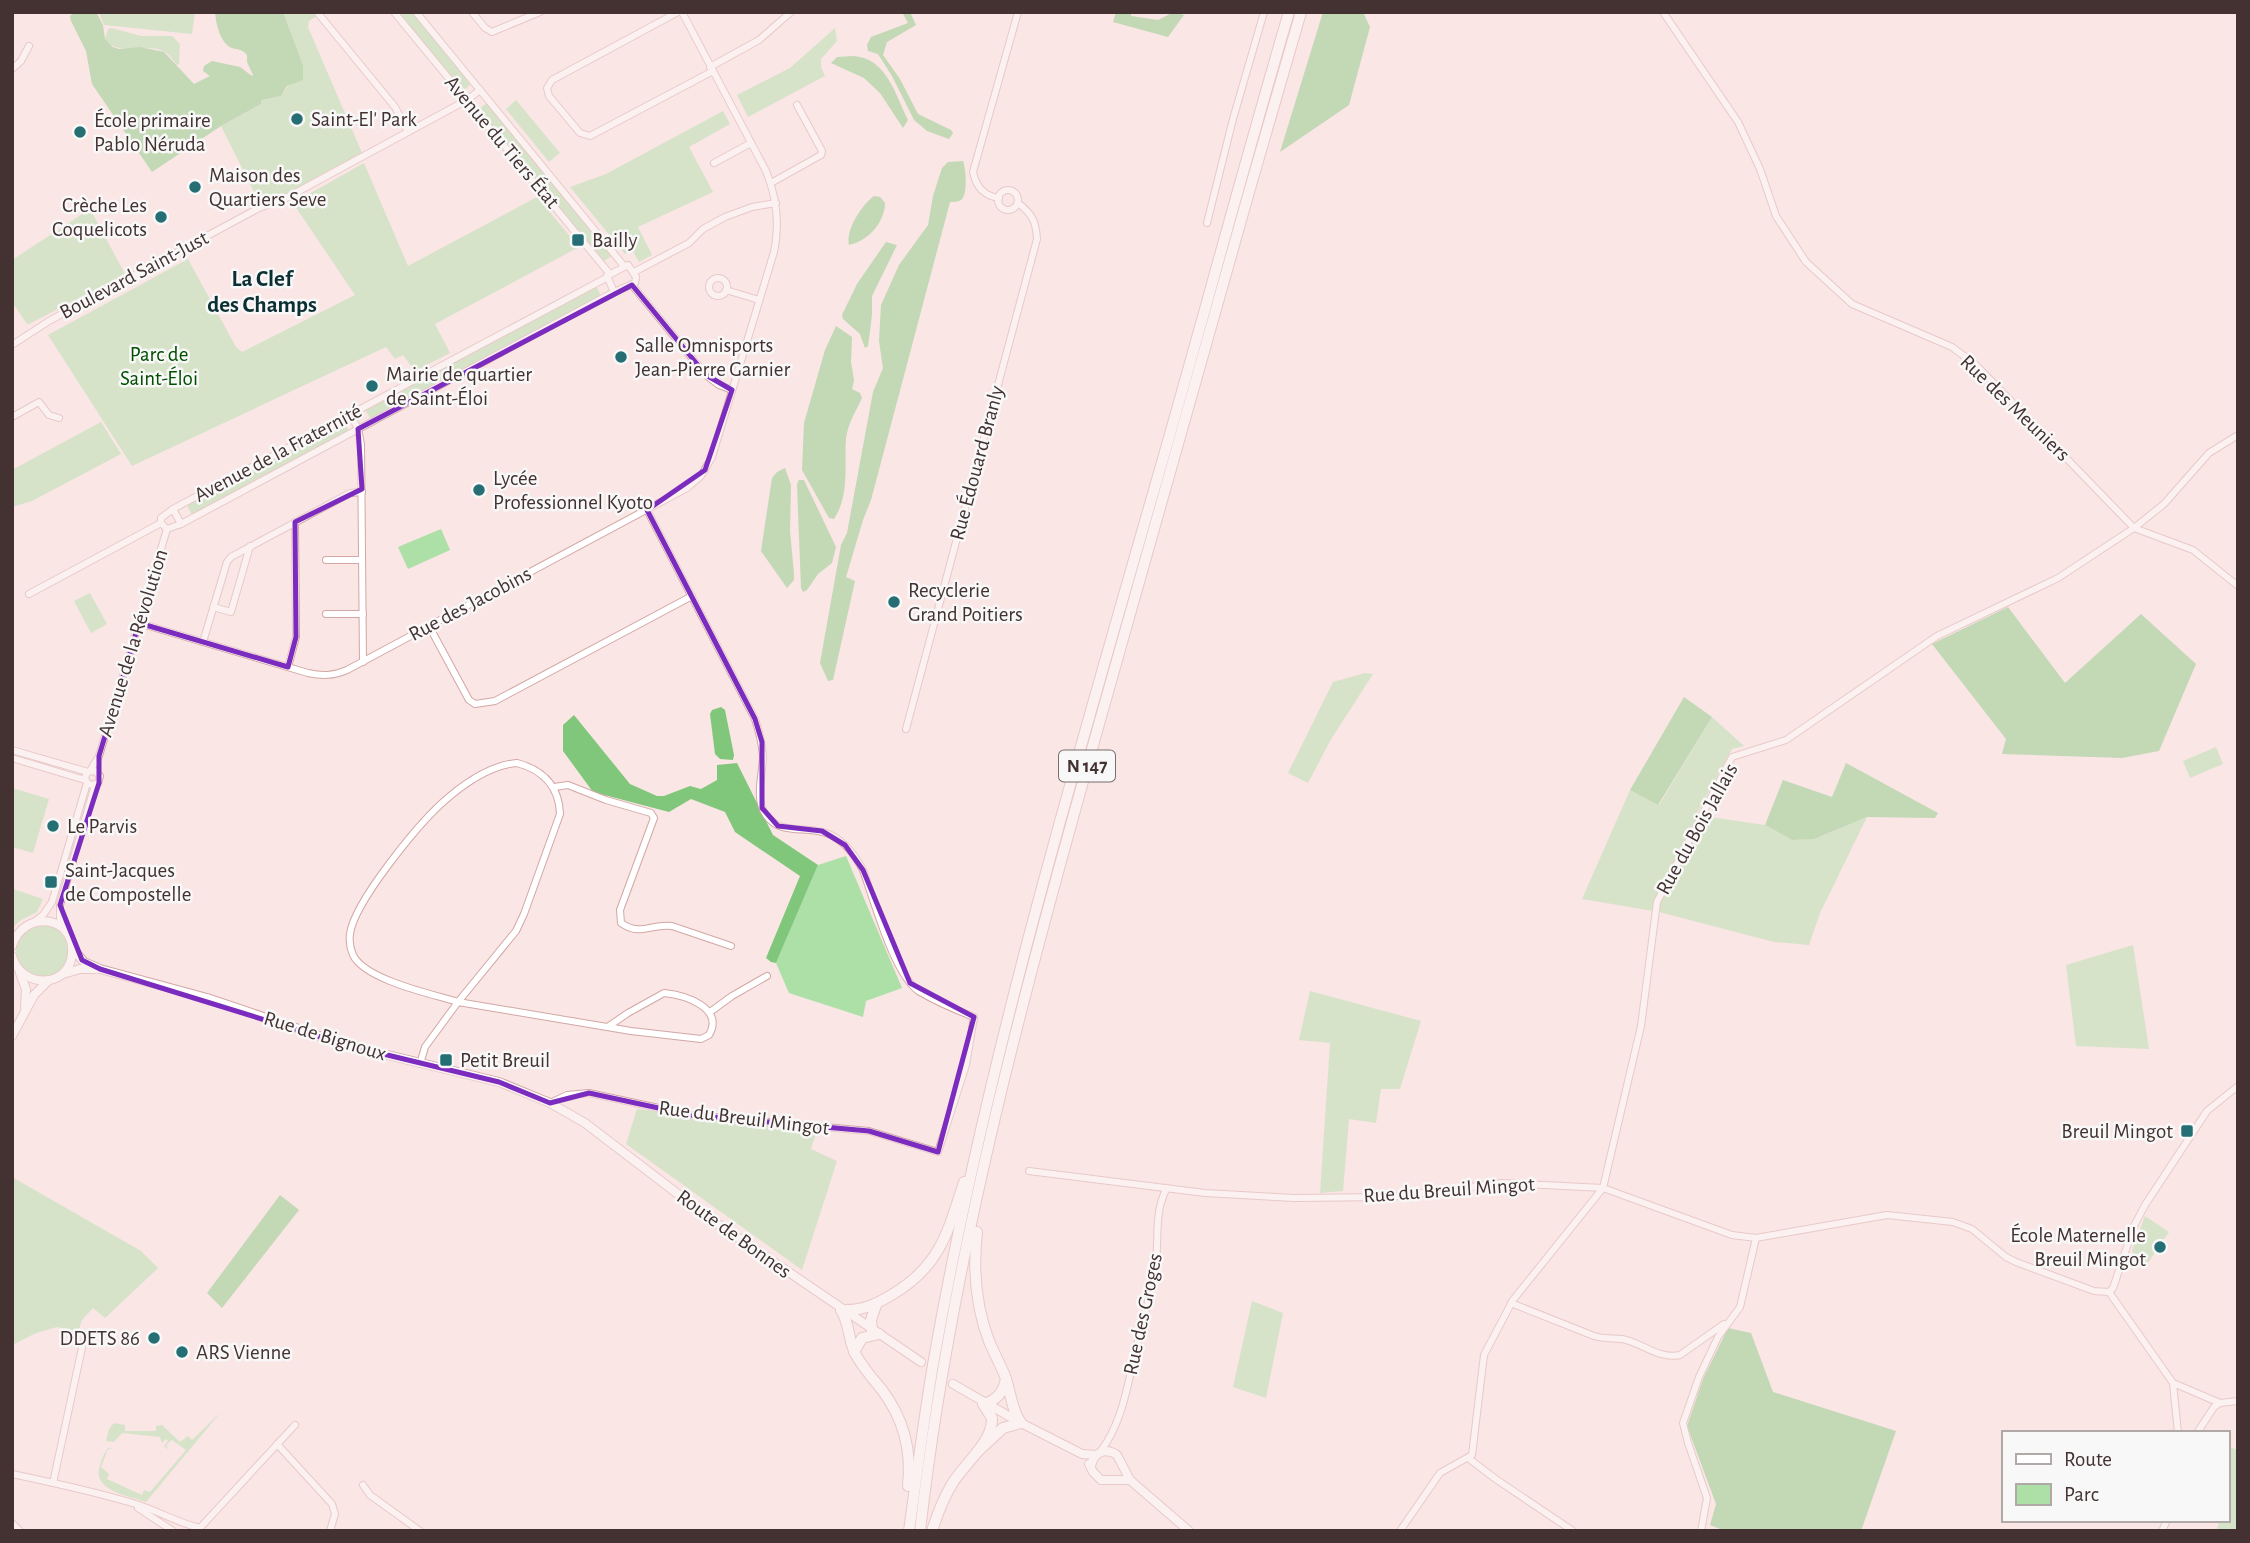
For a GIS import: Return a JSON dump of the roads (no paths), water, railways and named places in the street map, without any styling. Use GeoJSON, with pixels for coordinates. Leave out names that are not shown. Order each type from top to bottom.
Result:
{"type":"FeatureCollection","features":[{"type":"Feature","properties":{"kind":"highway","name":"N 147"},"geometry":{"type":"LineString","coordinates":[[906,1531],[934,1358],[1032,924],[1289,12]]}},
{"type":"Feature","properties":{"kind":"highway","name":"N 147"},"geometry":{"type":"LineString","coordinates":[[920,1531],[978,1172],[1063,853],[1301,12]]}},
{"type":"Feature","properties":{"kind":"highway"},"geometry":{"type":"LineString","coordinates":[[906,1531],[910,1462],[907,1440],[894,1407],[854,1352],[848,1323],[841,1310],[861,1310],[876,1305],[911,1283],[927,1268],[947,1234],[965,1179],[978,1172]]}},
{"type":"Feature","properties":{"kind":"highway"},"geometry":{"type":"LineString","coordinates":[[977,1451],[1003,1428],[1021,1423],[1014,1412],[1006,1378],[989,1341],[977,1290],[978,1172]]}},
{"type":"Feature","properties":{"kind":"highway"},"geometry":{"type":"LineString","coordinates":[[854,1352],[862,1338],[876,1332],[872,1312],[876,1305]]}},
{"type":"Feature","properties":{"kind":"highway"},"geometry":{"type":"LineString","coordinates":[[932,1531],[951,1485],[989,1432],[992,1424],[990,1413],[983,1404],[1000,1395],[1006,1378]]}},
{"type":"Feature","properties":{"kind":"street"},"geometry":{"type":"LineString","coordinates":[[317,12],[395,107],[408,132]]}},
{"type":"Feature","properties":{"kind":"street","name":"Avenue du Tiers État"},"geometry":{"type":"LineString","coordinates":[[394,12],[608,276],[614,292]]}},
{"type":"Feature","properties":{"kind":"street","name":"Avenue du Tiers État"},"geometry":{"type":"LineString","coordinates":[[416,12],[624,266],[630,267],[634,272]]}},
{"type":"Feature","properties":{"kind":"street"},"geometry":{"type":"LineString","coordinates":[[472,12],[492,32],[540,12]]}},
{"type":"Feature","properties":{"kind":"street"},"geometry":{"type":"LineString","coordinates":[[680,12],[552,80],[547,88],[549,96],[580,133],[590,136],[711,69],[759,40],[791,12]]}},
{"type":"Feature","properties":{"kind":"street","name":"Rue des Jacobins"},"geometry":{"type":"LineString","coordinates":[[139,623],[317,675],[330,675],[363,662],[647,510],[687,488],[705,470],[712,457],[776,242],[776,203],[771,183],[751,143],[680,12]]}},
{"type":"Feature","properties":{"kind":"street"},"geometry":{"type":"LineString","coordinates":[[999,198],[982,191],[973,172],[1018,12]]}},
{"type":"Feature","properties":{"kind":"street"},"geometry":{"type":"LineString","coordinates":[[1207,223],[1264,12]]}},
{"type":"Feature","properties":{"kind":"street","name":"Rue des Meuniers"},"geometry":{"type":"LineString","coordinates":[[1662,12],[1738,122],[1760,169],[1776,216],[1806,262],[1852,304],[1952,347],[1976,365],[2134,528]]}},
{"type":"Feature","properties":{"kind":"street"},"geometry":{"type":"LineString","coordinates":[[12,69],[21,61],[29,46]]}},
{"type":"Feature","properties":{"kind":"street","name":"Boulevard Saint-Just"},"geometry":{"type":"LineString","coordinates":[[12,345],[49,321],[259,208],[286,198],[467,100],[480,90]]}},
{"type":"Feature","properties":{"kind":"street"},"geometry":{"type":"LineString","coordinates":[[771,183],[821,155],[797,105]]}},
{"type":"Feature","properties":{"kind":"street"},"geometry":{"type":"LineString","coordinates":[[714,163],[751,143]]}},
{"type":"Feature","properties":{"kind":"street"},"geometry":{"type":"LineString","coordinates":[[1005,190],[1012,191],[1018,202],[1013,208],[1006,209],[999,204],[999,198],[1005,190]]}},
{"type":"Feature","properties":{"kind":"street","name":"Rue Édouard Branly"},"geometry":{"type":"LineString","coordinates":[[906,729],[1037,239],[1036,224],[1031,213],[1018,202]]}},
{"type":"Feature","properties":{"kind":"street"},"geometry":{"type":"LineString","coordinates":[[732,390],[719,385],[706,375],[632,285],[636,281],[634,272],[689,243],[703,229],[725,217],[752,207],[776,203]]}},
{"type":"Feature","properties":{"kind":"street","name":"Avenue de la Fraternité"},"geometry":{"type":"LineString","coordinates":[[173,509],[624,266]]}},
{"type":"Feature","properties":{"kind":"street","name":"Avenue de la Fraternité"},"geometry":{"type":"LineString","coordinates":[[167,529],[181,524],[614,292],[632,285]]}},
{"type":"Feature","properties":{"kind":"street"},"geometry":{"type":"LineString","coordinates":[[726,290],[759,300]]}},
{"type":"Feature","properties":{"kind":"street"},"geometry":{"type":"LineString","coordinates":[[12,417],[39,402],[49,415],[59,418]]}},
{"type":"Feature","properties":{"kind":"street"},"geometry":{"type":"LineString","coordinates":[[351,415],[361,444],[363,662]]}},
{"type":"Feature","properties":{"kind":"street","name":"Rue du Bois Jallais"},"geometry":{"type":"LineString","coordinates":[[1603,1188],[1641,1026],[1657,902],[1732,757],[1786,740],[1937,636],[2058,578],[2134,528],[2164,504],[2209,453],[2238,435]]}},
{"type":"Feature","properties":{"kind":"street"},"geometry":{"type":"LineString","coordinates":[[203,642],[229,559],[350,493],[362,492]]}},
{"type":"Feature","properties":{"kind":"street"},"geometry":{"type":"LineString","coordinates":[[161,523],[162,515],[173,509],[181,524]]}},
{"type":"Feature","properties":{"kind":"street"},"geometry":{"type":"LineString","coordinates":[[429,626],[469,700],[478,704],[495,701],[692,596],[647,510]]}},
{"type":"Feature","properties":{"kind":"street"},"geometry":{"type":"LineString","coordinates":[[288,667],[296,637],[295,522]]}},
{"type":"Feature","properties":{"kind":"street"},"geometry":{"type":"LineString","coordinates":[[161,523],[167,529]]}},
{"type":"Feature","properties":{"kind":"street"},"geometry":{"type":"LineString","coordinates":[[29,594],[161,523]]}},
{"type":"Feature","properties":{"kind":"street"},"geometry":{"type":"LineString","coordinates":[[2134,528],[2193,550],[2238,586]]}},
{"type":"Feature","properties":{"kind":"street","name":"Avenue de la Révolution"},"geometry":{"type":"LineString","coordinates":[[95,785],[100,780],[99,756],[167,529]]}},
{"type":"Feature","properties":{"kind":"street"},"geometry":{"type":"LineString","coordinates":[[214,607],[231,612],[250,546]]}},
{"type":"Feature","properties":{"kind":"street"},"geometry":{"type":"LineString","coordinates":[[326,560],[362,560]]}},
{"type":"Feature","properties":{"kind":"street","name":"Rue du Breuil Mingot"},"geometry":{"type":"LineString","coordinates":[[550,1103],[567,1095],[589,1093],[691,1115],[869,1131],[939,1152],[962,1078],[974,1017],[919,992],[910,983],[890,945],[863,870],[845,845],[822,831],[778,826],[766,816],[759,791],[762,742],[747,700],[692,596]]}},
{"type":"Feature","properties":{"kind":"street"},"geometry":{"type":"LineString","coordinates":[[327,614],[363,614]]}},
{"type":"Feature","properties":{"kind":"street"},"geometry":{"type":"LineString","coordinates":[[12,750],[99,774]]}},
{"type":"Feature","properties":{"kind":"street","name":"Avenue de la Révolution"},"geometry":{"type":"LineString","coordinates":[[86,781],[99,756]]}},
{"type":"Feature","properties":{"kind":"street"},"geometry":{"type":"LineString","coordinates":[[12,758],[95,785],[59,906],[60,919],[72,948],[70,962],[60,975]]}},
{"type":"Feature","properties":{"kind":"street"},"geometry":{"type":"LineString","coordinates":[[420,1064],[425,1047],[458,1002],[516,931],[560,814],[554,787],[545,776],[531,767],[517,763],[503,764],[455,793],[425,819],[402,847],[358,913],[353,924],[350,946],[359,965],[384,978],[458,1002],[609,1026],[701,1039],[712,1029],[713,1018],[702,1006],[662,993],[609,1026]]}},
{"type":"Feature","properties":{"kind":"street"},"geometry":{"type":"LineString","coordinates":[[12,946],[15,935],[43,915],[52,902],[86,781]]}},
{"type":"Feature","properties":{"kind":"street"},"geometry":{"type":"LineString","coordinates":[[554,787],[568,785],[651,813],[654,818],[620,910],[621,923],[637,930],[672,926],[731,946]]}},
{"type":"Feature","properties":{"kind":"street"},"geometry":{"type":"LineString","coordinates":[[34,922],[51,922],[64,931]]}},
{"type":"Feature","properties":{"kind":"street","name":"Rue de Bignoux"},"geometry":{"type":"LineString","coordinates":[[72,948],[84,962],[100,969],[197,995],[346,1045],[499,1082],[550,1103]]}},
{"type":"Feature","properties":{"kind":"street"},"geometry":{"type":"LineString","coordinates":[[13,959],[20,971],[26,993],[20,1024]]}},
{"type":"Feature","properties":{"kind":"street","name":"Rue de Bignoux"},"geometry":{"type":"LineString","coordinates":[[49,980],[80,969],[100,969]]}},
{"type":"Feature","properties":{"kind":"street"},"geometry":{"type":"LineString","coordinates":[[20,971],[34,980],[49,980]]}},
{"type":"Feature","properties":{"kind":"street"},"geometry":{"type":"LineString","coordinates":[[710,1012],[767,976]]}},
{"type":"Feature","properties":{"kind":"street"},"geometry":{"type":"LineString","coordinates":[[12,1036],[36,991],[49,980]]}},
{"type":"Feature","properties":{"kind":"street"},"geometry":{"type":"LineString","coordinates":[[2220,1403],[2174,1382],[2109,1292],[2113,1288],[2134,1226],[2145,1205],[2207,1111],[2238,1086]]}},
{"type":"Feature","properties":{"kind":"street","name":"Route de Bonnes"},"geometry":{"type":"LineString","coordinates":[[550,1103],[585,1123],[712,1220],[921,1362]]}},
{"type":"Feature","properties":{"kind":"street","name":"Rue du Breuil Mingot"},"geometry":{"type":"LineString","coordinates":[[1029,1171],[1238,1196],[1294,1198],[1388,1197],[1502,1182],[1603,1188],[1732,1235],[1756,1238],[1887,1215],[1953,1222],[1972,1228],[2006,1257],[2016,1262],[2094,1291],[2109,1292]]}},
{"type":"Feature","properties":{"kind":"street","name":"Rue des Groges"},"geometry":{"type":"LineString","coordinates":[[1112,1452],[1111,1439],[1152,1288],[1158,1210],[1167,1188]]}},
{"type":"Feature","properties":{"kind":"street"},"geometry":{"type":"LineString","coordinates":[[1400,1531],[1440,1473],[1468,1458],[1474,1450],[1482,1360],[1511,1303],[1603,1188]]}},
{"type":"Feature","properties":{"kind":"street"},"geometry":{"type":"LineString","coordinates":[[1701,1531],[1707,1498],[1684,1423],[1699,1377],[1718,1337],[1741,1307],[1756,1238]]}},
{"type":"Feature","properties":{"kind":"street"},"geometry":{"type":"LineString","coordinates":[[1511,1303],[1594,1336],[1623,1339],[1660,1354],[1674,1356],[1729,1322]]}},
{"type":"Feature","properties":{"kind":"street"},"geometry":{"type":"LineString","coordinates":[[53,1483],[83,1343]]}},
{"type":"Feature","properties":{"kind":"street"},"geometry":{"type":"LineString","coordinates":[[2174,1382],[2178,1431]]}},
{"type":"Feature","properties":{"kind":"street"},"geometry":{"type":"LineString","coordinates":[[953,1384],[983,1404],[1082,1454],[1101,1480],[1129,1480]]}},
{"type":"Feature","properties":{"kind":"street"},"geometry":{"type":"LineString","coordinates":[[2198,1431],[2214,1407],[2220,1403],[2238,1401]]}},
{"type":"Feature","properties":{"kind":"street"},"geometry":{"type":"LineString","coordinates":[[12,1474],[102,1493],[199,1529],[295,1425]]}},
{"type":"Feature","properties":{"kind":"street","name":"Rue des Groges"},"geometry":{"type":"LineString","coordinates":[[1098,1454],[1111,1439]]}},
{"type":"Feature","properties":{"kind":"street"},"geometry":{"type":"LineString","coordinates":[[277,1444],[332,1504],[335,1514],[330,1531]]}},
{"type":"Feature","properties":{"kind":"street"},"geometry":{"type":"LineString","coordinates":[[1082,1454],[1112,1452],[1117,1455],[1129,1480],[1189,1531]]}},
{"type":"Feature","properties":{"kind":"street"},"geometry":{"type":"LineString","coordinates":[[1091,1466],[1098,1454]]}},
{"type":"Feature","properties":{"kind":"street"},"geometry":{"type":"LineString","coordinates":[[1468,1458],[1573,1531]]}},
{"type":"Feature","properties":{"kind":"street"},"geometry":{"type":"LineString","coordinates":[[1112,1480],[1122,1466]]}},
{"type":"Feature","properties":{"kind":"street"},"geometry":{"type":"LineString","coordinates":[[363,1485],[370,1495],[420,1531]]}},
{"type":"Feature","properties":{"kind":"street"},"geometry":{"type":"LineString","coordinates":[[131,1503],[173,1531]]}},
{"type":"Feature","properties":{"kind":"street"},"geometry":{"type":"LineString","coordinates":[[12,1524],[20,1531]]}},
{"type":"Feature","properties":{"kind":"place","name":"Saint-El' Park"},"geometry":{"type":"Point","coordinates":[297,119]}},
{"type":"Feature","properties":{"kind":"place","name":"École primaire Pablo Néruda"},"geometry":{"type":"Point","coordinates":[80,132]}},
{"type":"Feature","properties":{"kind":"place","name":"Maison des Quartiers Seve"},"geometry":{"type":"Point","coordinates":[195,187]}},
{"type":"Feature","properties":{"kind":"place","name":"Crèche Les Coquelicots"},"geometry":{"type":"Point","coordinates":[161,217]}},
{"type":"Feature","properties":{"kind":"place","name":"Bailly"},"geometry":{"type":"Point","coordinates":[578,240]}},
{"type":"Feature","properties":{"kind":"place","name":"Salle Omnisports Jean-Pierre Garnier"},"geometry":{"type":"Point","coordinates":[621,357]}},
{"type":"Feature","properties":{"kind":"place","name":"Mairie de quartier de Saint-Éloi"},"geometry":{"type":"Point","coordinates":[372,386]}},
{"type":"Feature","properties":{"kind":"place","name":"Lycée Professionnel Kyoto"},"geometry":{"type":"Point","coordinates":[479,490]}},
{"type":"Feature","properties":{"kind":"place","name":"Recyclerie Grand Poitiers"},"geometry":{"type":"Point","coordinates":[894,602]}},
{"type":"Feature","properties":{"kind":"place","name":"Le Parvis"},"geometry":{"type":"Point","coordinates":[53,826]}},
{"type":"Feature","properties":{"kind":"place","name":"Saint-Jacques de Compostelle"},"geometry":{"type":"Point","coordinates":[51,882]}},
{"type":"Feature","properties":{"kind":"place","name":"Petit Breuil"},"geometry":{"type":"Point","coordinates":[446,1060]}},
{"type":"Feature","properties":{"kind":"place","name":"Breuil Mingot"},"geometry":{"type":"Point","coordinates":[2187,1131]}},
{"type":"Feature","properties":{"kind":"place","name":"École Maternelle Breuil Mingot"},"geometry":{"type":"Point","coordinates":[2160,1247]}},
{"type":"Feature","properties":{"kind":"place","name":"DDETS 86"},"geometry":{"type":"Point","coordinates":[154,1338]}},
{"type":"Feature","properties":{"kind":"place","name":"ARS Vienne"},"geometry":{"type":"Point","coordinates":[182,1352]}},
{"type":"Feature","properties":{"kind":"district","name":"La Clef des Champs"},"geometry":{"type":"Point","coordinates":[262,292]}},
{"type":"Feature","properties":{"kind":"park label","name":"Parc de Saint-Éloi"},"geometry":{"type":"Point","coordinates":[159,366]}}]}
